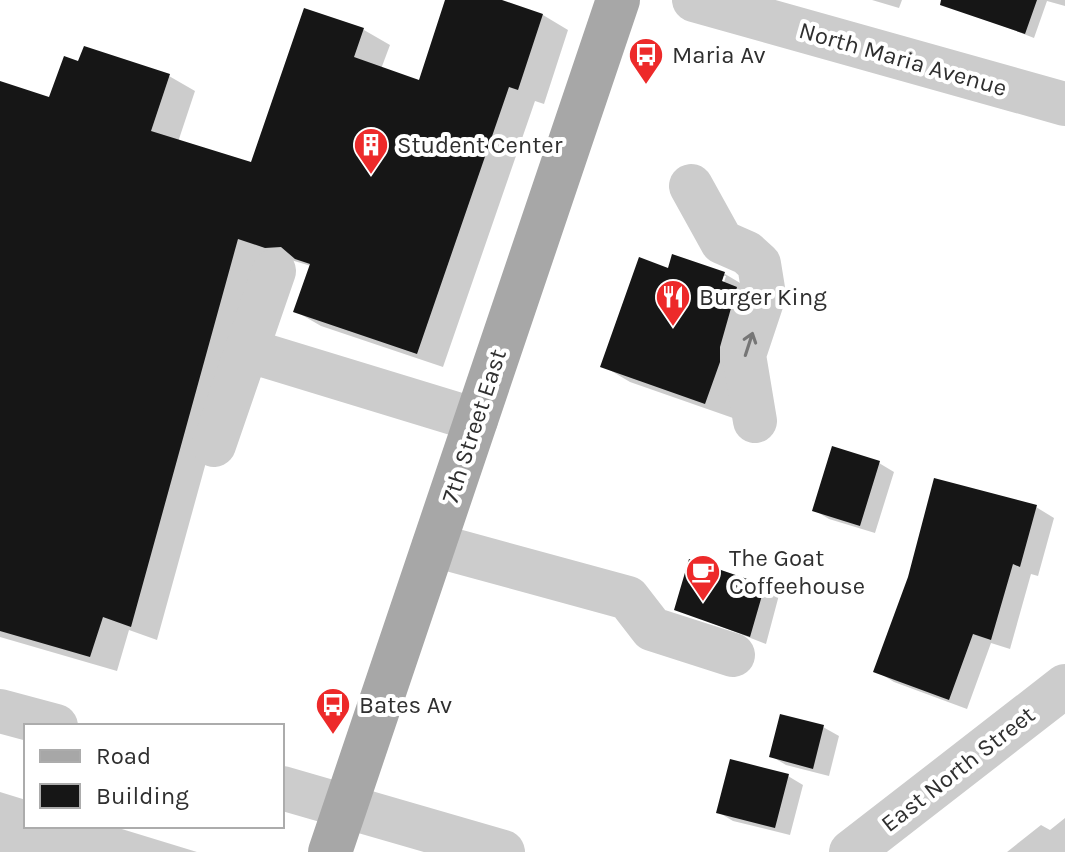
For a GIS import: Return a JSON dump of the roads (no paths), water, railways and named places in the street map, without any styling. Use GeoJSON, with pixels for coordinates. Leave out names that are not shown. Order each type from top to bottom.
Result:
{"type":"FeatureCollection","features":[{"type":"Feature","properties":{"kind":"main road","name":"7th Street East"},"geometry":{"type":"LineString","coordinates":[[330,852],[618,0]]}},
{"type":"Feature","properties":{"kind":"street","name":"North Maria Avenue"},"geometry":{"type":"LineString","coordinates":[[694,0],[1065,104]]}},
{"type":"Feature","properties":{"kind":"street"},"geometry":{"type":"LineString","coordinates":[[691,186],[722,242],[747,253],[759,264],[764,295],[744,355],[755,421]]}},
{"type":"Feature","properties":{"kind":"street"},"geometry":{"type":"LineString","coordinates":[[214,445],[274,271]]}},
{"type":"Feature","properties":{"kind":"street"},"geometry":{"type":"LineString","coordinates":[[247,350],[476,420]]}},
{"type":"Feature","properties":{"kind":"street"},"geometry":{"type":"LineString","coordinates":[[434,545],[628,598],[652,629],[733,655]]}},
{"type":"Feature","properties":{"kind":"street","name":"East North Street"},"geometry":{"type":"LineString","coordinates":[[851,852],[1065,686]]}},
{"type":"Feature","properties":{"kind":"street"},"geometry":{"type":"LineString","coordinates":[[0,711],[49,724]]}},
{"type":"Feature","properties":{"kind":"street"},"geometry":{"type":"LineString","coordinates":[[284,789],[503,852]]}},
{"type":"Feature","properties":{"kind":"place","name":"Maria Av"},"geometry":{"type":"Point","coordinates":[646,86]}},
{"type":"Feature","properties":{"kind":"place","name":"Student Center"},"geometry":{"type":"Point","coordinates":[371,176]}},
{"type":"Feature","properties":{"kind":"place","name":"Burger King"},"geometry":{"type":"Point","coordinates":[673,328]}},
{"type":"Feature","properties":{"kind":"place","name":"The Goat Coffeehouse"},"geometry":{"type":"Point","coordinates":[703,603]}},
{"type":"Feature","properties":{"kind":"place","name":"Bates Av"},"geometry":{"type":"Point","coordinates":[333,736]}}]}
